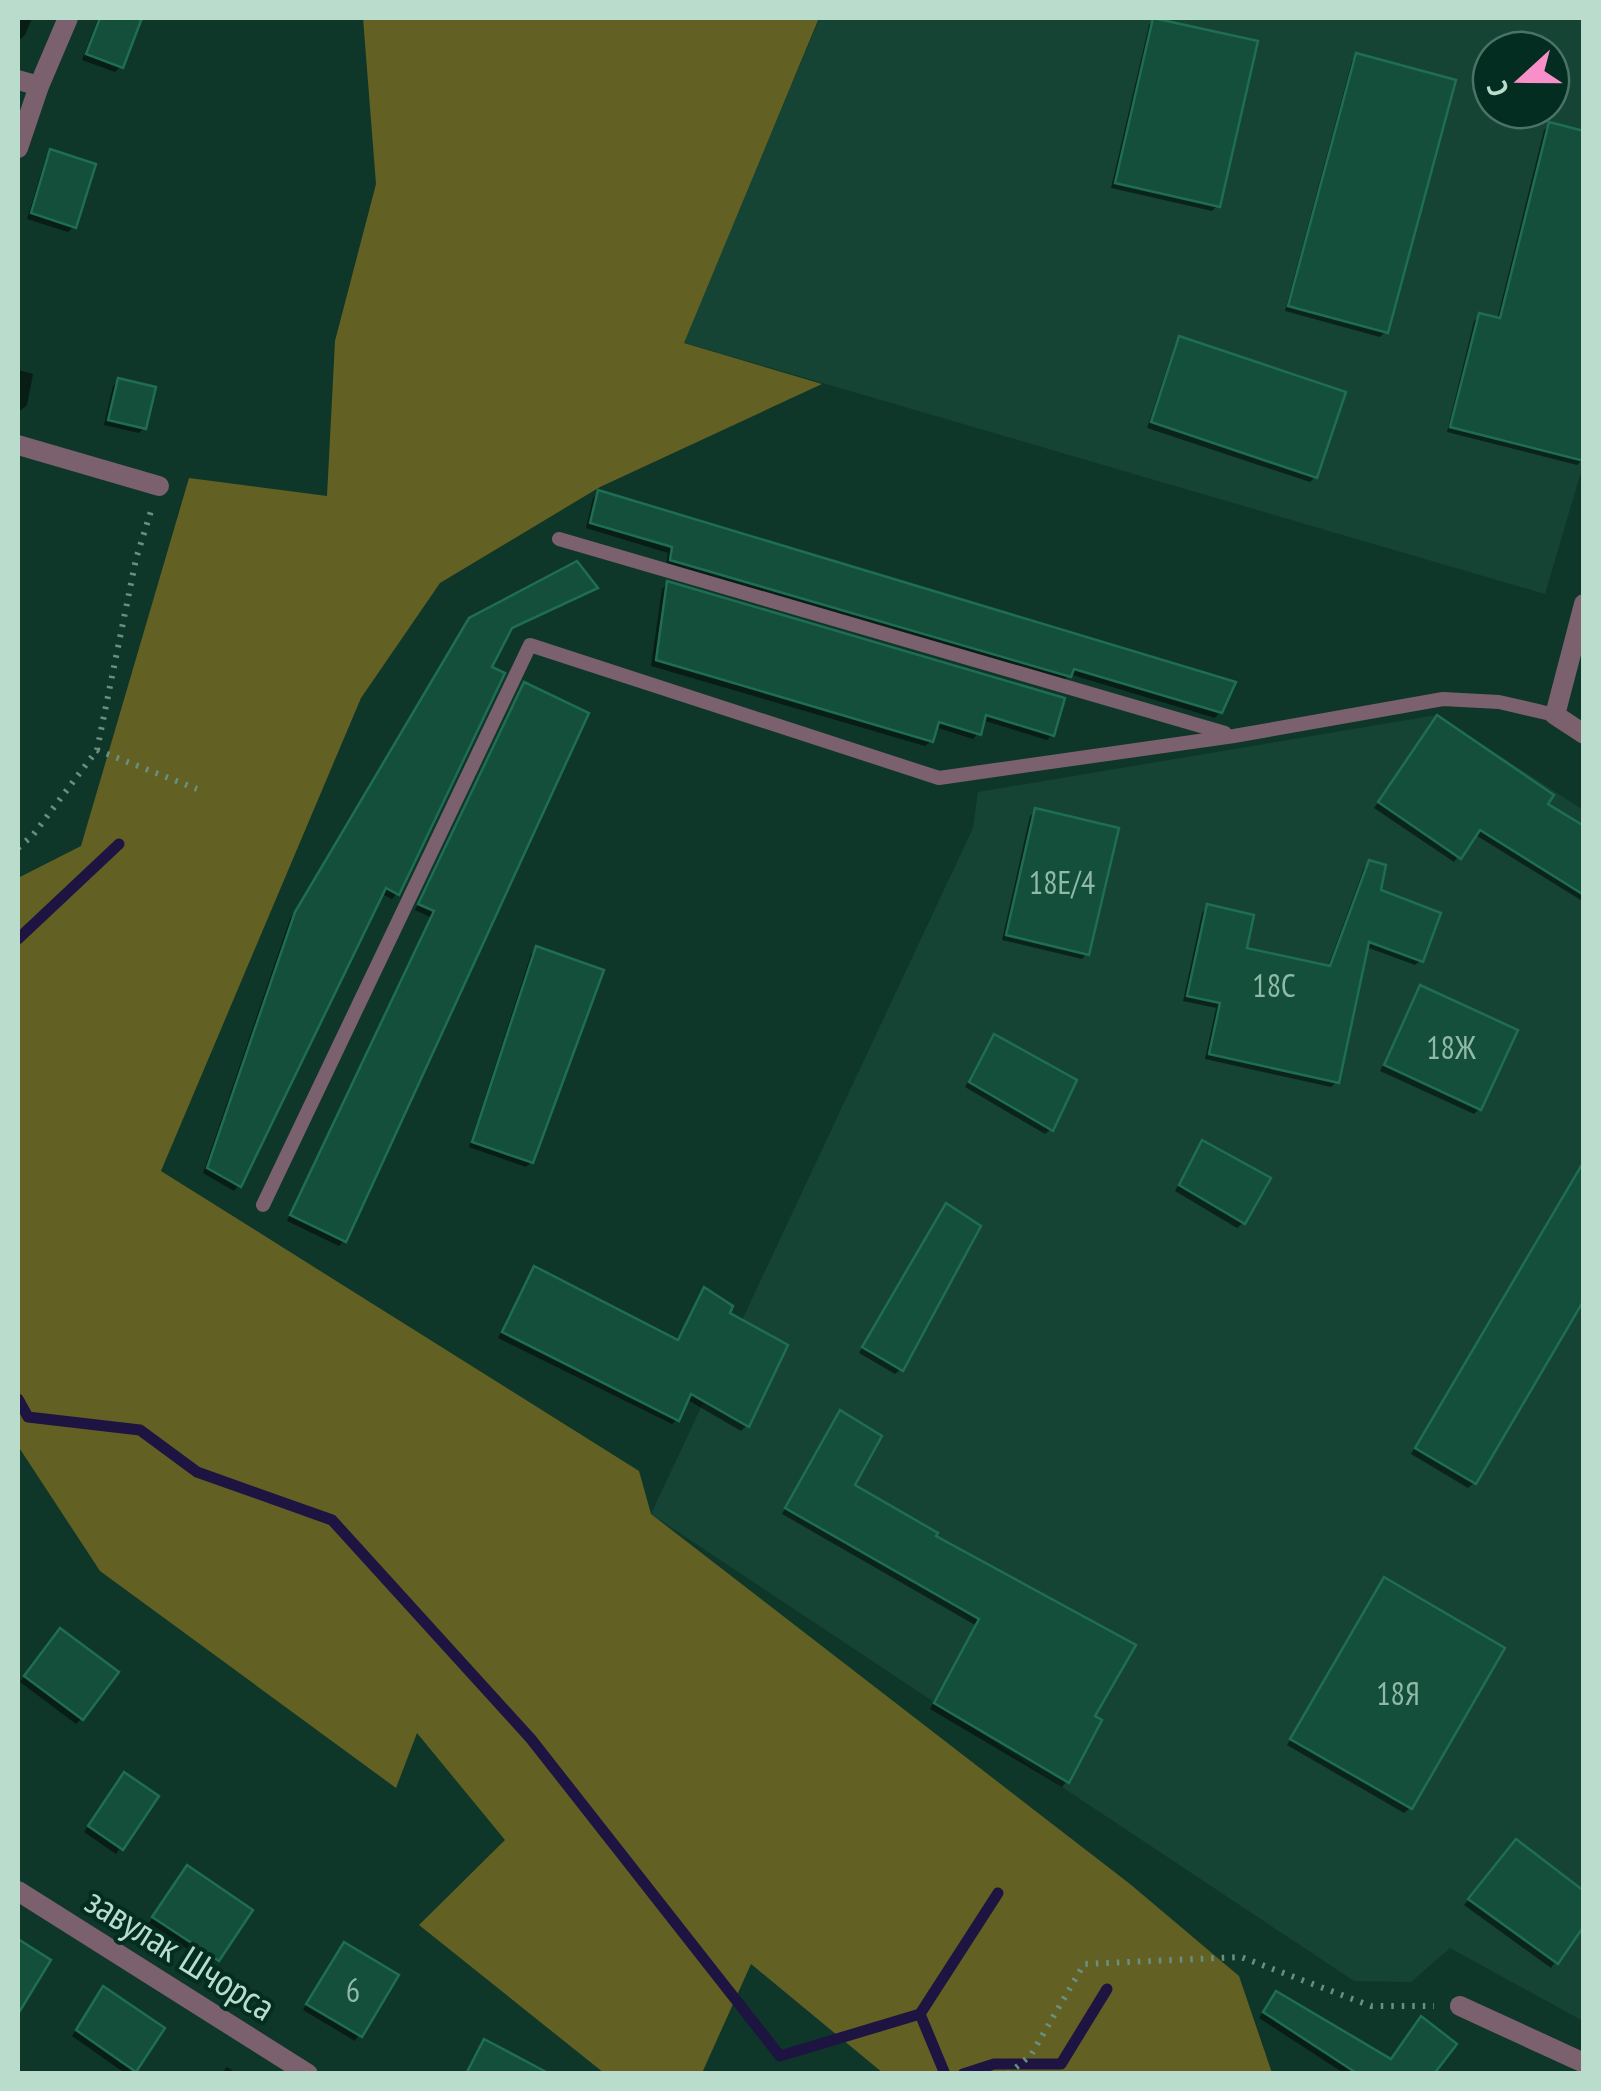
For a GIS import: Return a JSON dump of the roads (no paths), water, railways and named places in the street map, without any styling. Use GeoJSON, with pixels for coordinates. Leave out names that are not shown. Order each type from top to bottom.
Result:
{"type":"FeatureCollection","features":[{"type":"Feature","properties":{"kind":"street"},"geometry":{"type":"LineString","coordinates":[[18,148],[68,18]]}},
{"type":"Feature","properties":{"kind":"street"},"geometry":{"type":"LineString","coordinates":[[18,80],[39,86]]}},
{"type":"Feature","properties":{"kind":"street"},"geometry":{"type":"LineString","coordinates":[[18,446],[159,486]]}},
{"type":"Feature","properties":{"kind":"street"},"geometry":{"type":"LineString","coordinates":[[1584,604],[1555,716],[1584,734]]}},
{"type":"Feature","properties":{"kind":"street","name":"завулак Шчорса"},"geometry":{"type":"LineString","coordinates":[[18,1891],[308,2074]]}},
{"type":"Feature","properties":{"kind":"street"},"geometry":{"type":"LineString","coordinates":[[1460,2006],[1584,2063]]}},
{"type":"Feature","properties":{"kind":"lane"},"geometry":{"type":"LineString","coordinates":[[559,538],[1234,736]]}},
{"type":"Feature","properties":{"kind":"lane"},"geometry":{"type":"LineString","coordinates":[[264,1205],[530,645],[939,778],[1234,736],[1443,699],[1499,702],[1555,716]]}},
{"type":"Feature","properties":{"kind":"waterway"},"geometry":{"type":"LineString","coordinates":[[18,939],[119,844]]}},
{"type":"Feature","properties":{"kind":"waterway"},"geometry":{"type":"LineString","coordinates":[[18,1399],[28,1417],[140,1430],[197,1472],[332,1520],[531,1739],[780,2056],[920,2014],[945,2074]]}},
{"type":"Feature","properties":{"kind":"waterway"},"geometry":{"type":"LineString","coordinates":[[920,2014],[998,1893]]}},
{"type":"Feature","properties":{"kind":"waterway"},"geometry":{"type":"LineString","coordinates":[[963,2074],[994,2064],[1061,2064],[1107,1989]]}}]}
